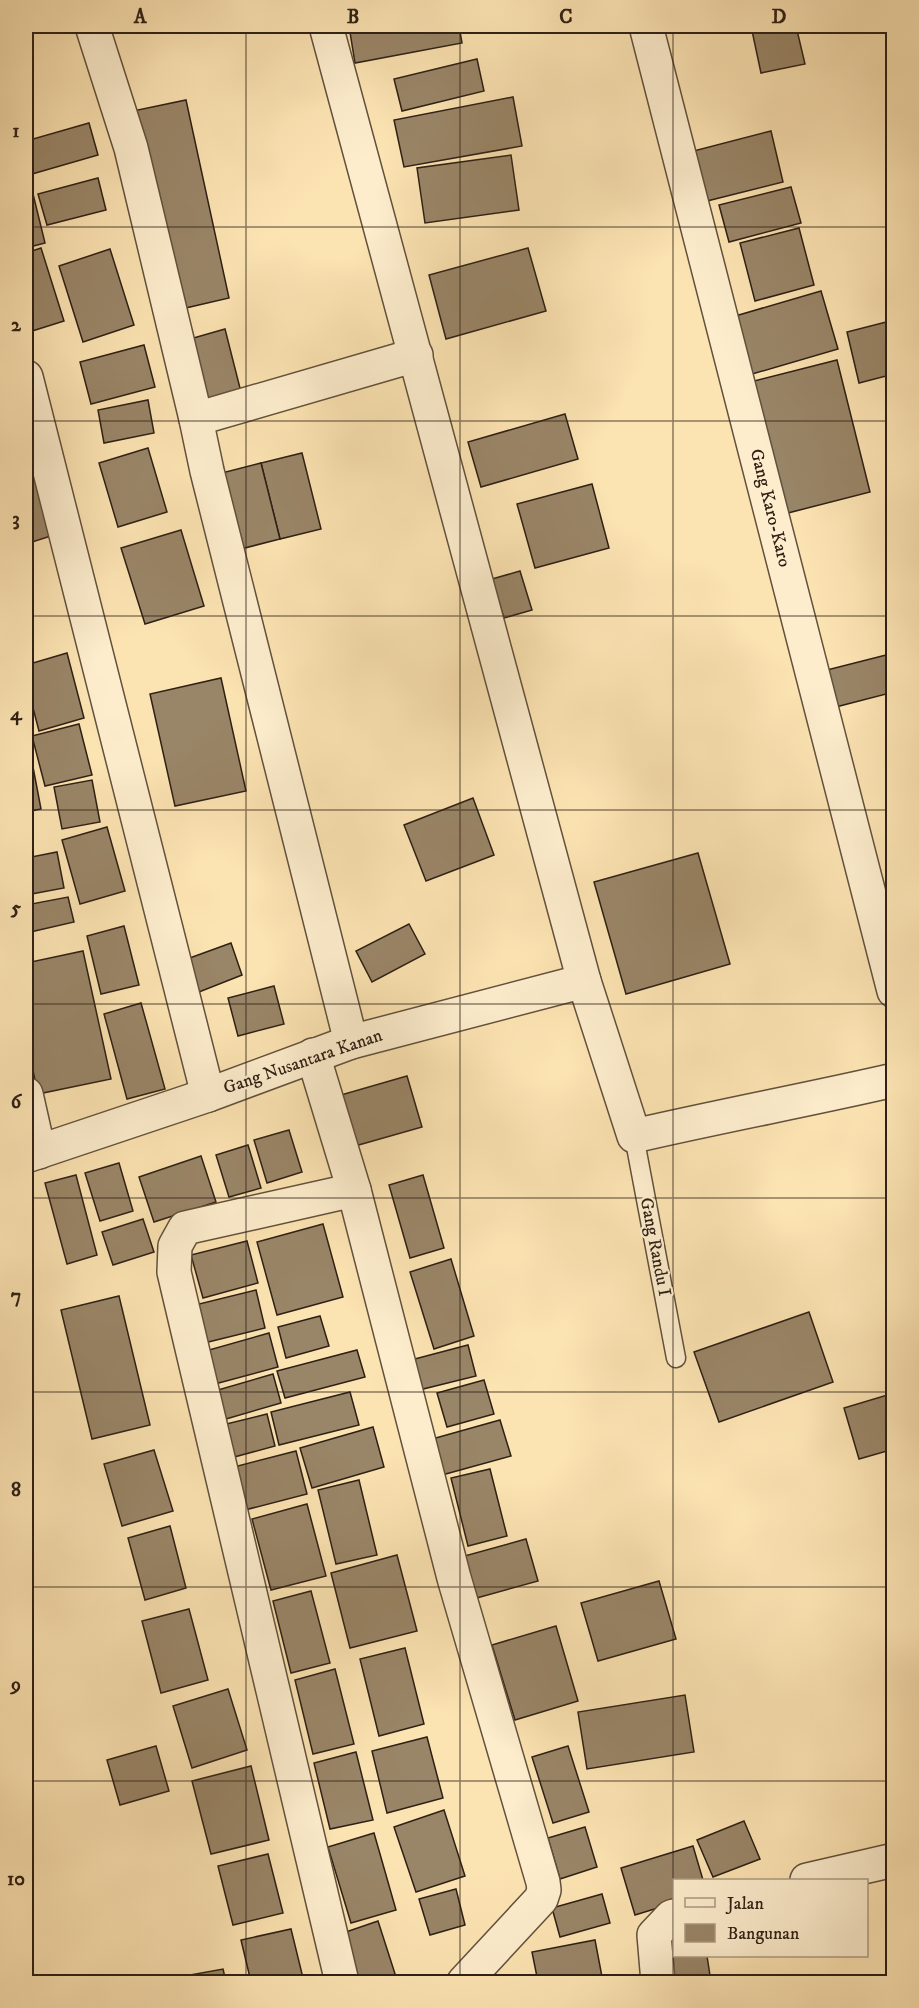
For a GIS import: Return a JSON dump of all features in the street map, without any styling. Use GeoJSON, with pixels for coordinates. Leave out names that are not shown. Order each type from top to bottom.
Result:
{"type":"FeatureCollection","features":[{"type":"Feature","properties":{"kind":"street"},"geometry":{"type":"LineString","coordinates":[[92,26],[131,148],[207,471],[351,1042]]}},
{"type":"Feature","properties":{"kind":"street"},"geometry":{"type":"LineString","coordinates":[[326,26],[584,981],[634,1136],[727,1114],[815,1098],[894,1080]]}},
{"type":"Feature","properties":{"kind":"street","name":"Gang Karo-Karo"},"geometry":{"type":"LineString","coordinates":[[646,26],[894,991]]}},
{"type":"Feature","properties":{"kind":"street"},"geometry":{"type":"LineString","coordinates":[[196,419],[416,355]]}},
{"type":"Feature","properties":{"kind":"street"},"geometry":{"type":"LineString","coordinates":[[26,376],[208,1095]]}},
{"type":"Feature","properties":{"kind":"street","name":"Gang Nusantara Kanan"},"geometry":{"type":"LineString","coordinates":[[32,1154],[208,1095],[351,1042],[584,981]]}},
{"type":"Feature","properties":{"kind":"street"},"geometry":{"type":"LineString","coordinates":[[313,1055],[354,1190],[454,1578],[543,1882],[544,1890],[541,1899],[464,1983]]}},
{"type":"Feature","properties":{"kind":"street"},"geometry":{"type":"LineString","coordinates":[[26,1094],[32,1154]]}},
{"type":"Feature","properties":{"kind":"street"},"geometry":{"type":"LineString","coordinates":[[342,1983],[174,1272],[175,1246],[185,1228],[354,1190]]}},
{"type":"Feature","properties":{"kind":"street"},"geometry":{"type":"LineString","coordinates":[[815,1879],[894,1860]]}},
{"type":"Feature","properties":{"kind":"street"},"geometry":{"type":"LineString","coordinates":[[658,1983],[654,1935],[673,1916]]}},
{"type":"Feature","properties":{"kind":"lane","name":"Gang Randu I"},"geometry":{"type":"LineString","coordinates":[[634,1136],[676,1358]]}},
{"type":"Feature","properties":{"kind":"building"},"geometry":{"type":"Polygon","coordinates":[[[349,26],[459,26],[462,43],[355,63],[349,26]]]}},
{"type":"Feature","properties":{"kind":"building"},"geometry":{"type":"Polygon","coordinates":[[[751,26],[796,26],[805,64],[761,73],[751,26]]]}},
{"type":"Feature","properties":{"kind":"building"},"geometry":{"type":"Polygon","coordinates":[[[477,59],[484,91],[402,111],[394,79],[477,59]]]}},
{"type":"Feature","properties":{"kind":"building"},"geometry":{"type":"Polygon","coordinates":[[[513,97],[522,146],[404,167],[394,120],[513,97]]]}},
{"type":"Feature","properties":{"kind":"building"},"geometry":{"type":"Polygon","coordinates":[[[186,100],[229,298],[177,310],[133,111],[186,100]]]}},
{"type":"Feature","properties":{"kind":"building"},"geometry":{"type":"Polygon","coordinates":[[[89,123],[98,155],[32,174],[26,141],[89,123]]]}},
{"type":"Feature","properties":{"kind":"building"},"geometry":{"type":"Polygon","coordinates":[[[771,131],[783,182],[695,204],[682,154],[771,131]]]}},
{"type":"Feature","properties":{"kind":"building"},"geometry":{"type":"Polygon","coordinates":[[[511,155],[519,210],[425,223],[417,168],[511,155]]]}},
{"type":"Feature","properties":{"kind":"building"},"geometry":{"type":"Polygon","coordinates":[[[98,178],[106,210],[47,225],[38,194],[98,178]]]}},
{"type":"Feature","properties":{"kind":"building"},"geometry":{"type":"Polygon","coordinates":[[[791,187],[801,223],[729,242],[719,205],[791,187]]]}},
{"type":"Feature","properties":{"kind":"building"},"geometry":{"type":"Polygon","coordinates":[[[33,194],[45,243],[26,248],[26,196],[33,194]]]}},
{"type":"Feature","properties":{"kind":"building"},"geometry":{"type":"Polygon","coordinates":[[[799,228],[814,285],[755,301],[740,243],[799,228]]]}},
{"type":"Feature","properties":{"kind":"building"},"geometry":{"type":"Polygon","coordinates":[[[41,248],[64,321],[29,332],[26,322],[26,253],[41,248]]]}},
{"type":"Feature","properties":{"kind":"building"},"geometry":{"type":"Polygon","coordinates":[[[528,248],[546,311],[446,339],[429,275],[528,248]]]}},
{"type":"Feature","properties":{"kind":"building"},"geometry":{"type":"Polygon","coordinates":[[[110,249],[134,325],[83,342],[59,266],[110,249]]]}},
{"type":"Feature","properties":{"kind":"building"},"geometry":{"type":"Polygon","coordinates":[[[821,291],[838,349],[742,377],[725,319],[821,291]]]}},
{"type":"Feature","properties":{"kind":"building"},"geometry":{"type":"Polygon","coordinates":[[[894,320],[894,374],[859,383],[847,332],[894,320]]]}},
{"type":"Feature","properties":{"kind":"building"},"geometry":{"type":"Polygon","coordinates":[[[225,329],[242,396],[201,408],[183,341],[225,329]]]}},
{"type":"Feature","properties":{"kind":"building"},"geometry":{"type":"Polygon","coordinates":[[[144,345],[155,387],[91,404],[80,362],[144,345]]]}},
{"type":"Feature","properties":{"kind":"building"},"geometry":{"type":"Polygon","coordinates":[[[837,360],[870,492],[784,514],[750,382],[837,360]]]}},
{"type":"Feature","properties":{"kind":"building"},"geometry":{"type":"Polygon","coordinates":[[[148,400],[154,433],[104,443],[98,410],[148,400]]]}},
{"type":"Feature","properties":{"kind":"building"},"geometry":{"type":"Polygon","coordinates":[[[565,414],[578,459],[481,487],[468,442],[565,414]]]}},
{"type":"Feature","properties":{"kind":"building"},"geometry":{"type":"Polygon","coordinates":[[[148,448],[167,512],[118,527],[99,463],[148,448]]]}},
{"type":"Feature","properties":{"kind":"building"},"geometry":{"type":"Polygon","coordinates":[[[302,453],[321,529],[280,539],[261,463],[302,453]]]}},
{"type":"Feature","properties":{"kind":"building"},"geometry":{"type":"Polygon","coordinates":[[[32,457],[57,534],[26,544],[26,459],[32,457]]]}},
{"type":"Feature","properties":{"kind":"building"},"geometry":{"type":"Polygon","coordinates":[[[261,463],[280,539],[233,551],[214,475],[261,463]]]}},
{"type":"Feature","properties":{"kind":"building"},"geometry":{"type":"Polygon","coordinates":[[[592,484],[609,548],[535,568],[517,504],[592,484]]]}},
{"type":"Feature","properties":{"kind":"building"},"geometry":{"type":"Polygon","coordinates":[[[181,530],[204,606],[145,624],[121,548],[181,530]]]}},
{"type":"Feature","properties":{"kind":"building"},"geometry":{"type":"Polygon","coordinates":[[[520,571],[532,610],[504,618],[492,579],[520,571]]]}},
{"type":"Feature","properties":{"kind":"building"},"geometry":{"type":"Polygon","coordinates":[[[67,653],[84,718],[39,731],[26,681],[26,665],[67,653]]]}},
{"type":"Feature","properties":{"kind":"building"},"geometry":{"type":"Polygon","coordinates":[[[894,653],[894,692],[828,709],[819,672],[894,653]]]}},
{"type":"Feature","properties":{"kind":"building"},"geometry":{"type":"Polygon","coordinates":[[[221,678],[246,791],[175,806],[150,694],[221,678]]]}},
{"type":"Feature","properties":{"kind":"building"},"geometry":{"type":"Polygon","coordinates":[[[79,724],[92,775],[45,786],[32,736],[79,724]]]}},
{"type":"Feature","properties":{"kind":"building"},"geometry":{"type":"Polygon","coordinates":[[[26,725],[31,746],[26,747],[26,725]]]}},
{"type":"Feature","properties":{"kind":"building"},"geometry":{"type":"Polygon","coordinates":[[[33,767],[41,809],[26,812],[26,769],[33,767]]]}},
{"type":"Feature","properties":{"kind":"building"},"geometry":{"type":"Polygon","coordinates":[[[92,780],[100,822],[62,829],[54,787],[92,780]]]}},
{"type":"Feature","properties":{"kind":"building"},"geometry":{"type":"Polygon","coordinates":[[[473,798],[494,855],[426,881],[404,825],[473,798]]]}},
{"type":"Feature","properties":{"kind":"building"},"geometry":{"type":"Polygon","coordinates":[[[107,827],[125,891],[80,904],[62,840],[107,827]]]}},
{"type":"Feature","properties":{"kind":"building"},"geometry":{"type":"Polygon","coordinates":[[[57,852],[64,888],[26,895],[26,858],[57,852]]]}},
{"type":"Feature","properties":{"kind":"building"},"geometry":{"type":"Polygon","coordinates":[[[698,853],[730,964],[626,994],[594,882],[698,853]]]}},
{"type":"Feature","properties":{"kind":"building"},"geometry":{"type":"Polygon","coordinates":[[[68,897],[74,922],[26,933],[26,905],[68,897]]]}},
{"type":"Feature","properties":{"kind":"building"},"geometry":{"type":"Polygon","coordinates":[[[409,924],[425,954],[372,982],[356,951],[409,924]]]}},
{"type":"Feature","properties":{"kind":"building"},"geometry":{"type":"Polygon","coordinates":[[[124,926],[139,985],[101,994],[87,936],[124,926]]]}},
{"type":"Feature","properties":{"kind":"building"},"geometry":{"type":"Polygon","coordinates":[[[231,943],[242,975],[199,992],[187,959],[231,943]]]}},
{"type":"Feature","properties":{"kind":"building"},"geometry":{"type":"Polygon","coordinates":[[[83,951],[111,1079],[38,1094],[26,1038],[26,963],[83,951]]]}},
{"type":"Feature","properties":{"kind":"building"},"geometry":{"type":"Polygon","coordinates":[[[274,986],[284,1024],[238,1036],[228,998],[274,986]]]}},
{"type":"Feature","properties":{"kind":"building"},"geometry":{"type":"Polygon","coordinates":[[[141,1003],[165,1089],[127,1099],[104,1014],[141,1003]]]}},
{"type":"Feature","properties":{"kind":"building"},"geometry":{"type":"Polygon","coordinates":[[[407,1076],[422,1127],[355,1146],[341,1095],[407,1076]]]}},
{"type":"Feature","properties":{"kind":"building"},"geometry":{"type":"Polygon","coordinates":[[[289,1130],[302,1172],[267,1183],[254,1140],[289,1130]]]}},
{"type":"Feature","properties":{"kind":"building"},"geometry":{"type":"Polygon","coordinates":[[[248,1145],[261,1188],[229,1197],[216,1155],[248,1145]]]}},
{"type":"Feature","properties":{"kind":"building"},"geometry":{"type":"Polygon","coordinates":[[[201,1156],[216,1202],[154,1222],[139,1177],[201,1156]]]}},
{"type":"Feature","properties":{"kind":"building"},"geometry":{"type":"Polygon","coordinates":[[[119,1163],[133,1211],[100,1221],[85,1173],[119,1163]]]}},
{"type":"Feature","properties":{"kind":"building"},"geometry":{"type":"Polygon","coordinates":[[[76,1175],[97,1255],[67,1264],[45,1183],[76,1175]]]}},
{"type":"Feature","properties":{"kind":"building"},"geometry":{"type":"Polygon","coordinates":[[[423,1175],[444,1248],[410,1258],[389,1185],[423,1175]]]}},
{"type":"Feature","properties":{"kind":"building"},"geometry":{"type":"Polygon","coordinates":[[[143,1219],[154,1252],[113,1265],[102,1232],[143,1219]]]}},
{"type":"Feature","properties":{"kind":"building"},"geometry":{"type":"Polygon","coordinates":[[[323,1224],[343,1297],[277,1315],[257,1242],[323,1224]]]}},
{"type":"Feature","properties":{"kind":"building"},"geometry":{"type":"Polygon","coordinates":[[[247,1241],[258,1283],[203,1298],[191,1255],[247,1241]]]}},
{"type":"Feature","properties":{"kind":"building"},"geometry":{"type":"Polygon","coordinates":[[[451,1259],[474,1336],[434,1349],[410,1272],[451,1259]]]}},
{"type":"Feature","properties":{"kind":"building"},"geometry":{"type":"Polygon","coordinates":[[[256,1290],[265,1328],[200,1344],[191,1306],[256,1290]]]}},
{"type":"Feature","properties":{"kind":"building"},"geometry":{"type":"Polygon","coordinates":[[[119,1296],[150,1425],[92,1439],[61,1310],[119,1296]]]}},
{"type":"Feature","properties":{"kind":"building"},"geometry":{"type":"Polygon","coordinates":[[[809,1312],[833,1382],[719,1422],[694,1352],[809,1312]]]}},
{"type":"Feature","properties":{"kind":"building"},"geometry":{"type":"Polygon","coordinates":[[[320,1316],[329,1346],[286,1358],[278,1327],[320,1316]]]}},
{"type":"Feature","properties":{"kind":"building"},"geometry":{"type":"Polygon","coordinates":[[[269,1333],[278,1367],[211,1385],[202,1352],[269,1333]]]}},
{"type":"Feature","properties":{"kind":"building"},"geometry":{"type":"Polygon","coordinates":[[[468,1345],[476,1376],[415,1391],[407,1361],[468,1345]]]}},
{"type":"Feature","properties":{"kind":"building"},"geometry":{"type":"Polygon","coordinates":[[[357,1350],[365,1377],[285,1398],[277,1371],[357,1350]]]}},
{"type":"Feature","properties":{"kind":"building"},"geometry":{"type":"Polygon","coordinates":[[[273,1374],[281,1403],[219,1421],[211,1392],[273,1374]]]}},
{"type":"Feature","properties":{"kind":"building"},"geometry":{"type":"Polygon","coordinates":[[[484,1380],[494,1414],[447,1427],[437,1393],[484,1380]]]}},
{"type":"Feature","properties":{"kind":"building"},"geometry":{"type":"Polygon","coordinates":[[[350,1392],[359,1425],[279,1445],[271,1412],[350,1392]]]}},
{"type":"Feature","properties":{"kind":"building"},"geometry":{"type":"Polygon","coordinates":[[[894,1393],[894,1449],[859,1459],[844,1408],[894,1393]]]}},
{"type":"Feature","properties":{"kind":"building"},"geometry":{"type":"Polygon","coordinates":[[[267,1414],[275,1446],[223,1460],[214,1427],[267,1414]]]}},
{"type":"Feature","properties":{"kind":"building"},"geometry":{"type":"Polygon","coordinates":[[[500,1420],[511,1456],[442,1475],[432,1439],[500,1420]]]}},
{"type":"Feature","properties":{"kind":"building"},"geometry":{"type":"Polygon","coordinates":[[[373,1427],[384,1467],[312,1488],[300,1448],[373,1427]]]}},
{"type":"Feature","properties":{"kind":"building"},"geometry":{"type":"Polygon","coordinates":[[[154,1450],[173,1511],[122,1526],[104,1464],[154,1450]]]}},
{"type":"Feature","properties":{"kind":"building"},"geometry":{"type":"Polygon","coordinates":[[[296,1451],[307,1494],[241,1511],[230,1468],[296,1451]]]}},
{"type":"Feature","properties":{"kind":"building"},"geometry":{"type":"Polygon","coordinates":[[[490,1469],[507,1536],[468,1546],[451,1478],[490,1469]]]}},
{"type":"Feature","properties":{"kind":"building"},"geometry":{"type":"Polygon","coordinates":[[[359,1480],[377,1555],[336,1564],[318,1490],[359,1480]]]}},
{"type":"Feature","properties":{"kind":"building"},"geometry":{"type":"Polygon","coordinates":[[[307,1504],[326,1576],[271,1590],[252,1519],[307,1504]]]}},
{"type":"Feature","properties":{"kind":"building"},"geometry":{"type":"Polygon","coordinates":[[[170,1526],[186,1588],[145,1600],[128,1538],[170,1526]]]}},
{"type":"Feature","properties":{"kind":"building"},"geometry":{"type":"Polygon","coordinates":[[[526,1539],[538,1581],[473,1599],[461,1557],[526,1539]]]}},
{"type":"Feature","properties":{"kind":"building"},"geometry":{"type":"Polygon","coordinates":[[[397,1555],[417,1631],[350,1648],[331,1573],[397,1555]]]}},
{"type":"Feature","properties":{"kind":"building"},"geometry":{"type":"Polygon","coordinates":[[[659,1581],[676,1639],[598,1661],[581,1603],[659,1581]]]}},
{"type":"Feature","properties":{"kind":"building"},"geometry":{"type":"Polygon","coordinates":[[[311,1591],[330,1663],[291,1673],[273,1601],[311,1591]]]}},
{"type":"Feature","properties":{"kind":"building"},"geometry":{"type":"Polygon","coordinates":[[[189,1609],[208,1680],[161,1693],[142,1621],[189,1609]]]}},
{"type":"Feature","properties":{"kind":"building"},"geometry":{"type":"Polygon","coordinates":[[[556,1626],[578,1701],[515,1720],[492,1645],[556,1626]]]}},
{"type":"Feature","properties":{"kind":"building"},"geometry":{"type":"Polygon","coordinates":[[[405,1648],[424,1724],[379,1736],[360,1659],[405,1648]]]}},
{"type":"Feature","properties":{"kind":"building"},"geometry":{"type":"Polygon","coordinates":[[[335,1669],[354,1744],[313,1754],[295,1680],[335,1669]]]}},
{"type":"Feature","properties":{"kind":"building"},"geometry":{"type":"Polygon","coordinates":[[[228,1689],[247,1750],[192,1768],[173,1706],[228,1689]]]}},
{"type":"Feature","properties":{"kind":"building"},"geometry":{"type":"Polygon","coordinates":[[[685,1695],[694,1752],[587,1769],[578,1712],[685,1695]]]}},
{"type":"Feature","properties":{"kind":"building"},"geometry":{"type":"Polygon","coordinates":[[[427,1737],[443,1798],[387,1813],[372,1751],[427,1737]]]}},
{"type":"Feature","properties":{"kind":"building"},"geometry":{"type":"Polygon","coordinates":[[[156,1746],[169,1791],[120,1805],[107,1760],[156,1746]]]}},
{"type":"Feature","properties":{"kind":"building"},"geometry":{"type":"Polygon","coordinates":[[[568,1746],[589,1812],[553,1823],[532,1757],[568,1746]]]}},
{"type":"Feature","properties":{"kind":"building"},"geometry":{"type":"Polygon","coordinates":[[[356,1752],[373,1820],[330,1829],[314,1763],[356,1752]]]}},
{"type":"Feature","properties":{"kind":"building"},"geometry":{"type":"Polygon","coordinates":[[[251,1766],[269,1840],[211,1854],[192,1781],[251,1766]]]}},
{"type":"Feature","properties":{"kind":"building"},"geometry":{"type":"Polygon","coordinates":[[[444,1810],[465,1876],[416,1892],[394,1827],[444,1810]]]}},
{"type":"Feature","properties":{"kind":"building"},"geometry":{"type":"Polygon","coordinates":[[[744,1821],[760,1859],[713,1877],[697,1840],[744,1821]]]}},
{"type":"Feature","properties":{"kind":"building"},"geometry":{"type":"Polygon","coordinates":[[[585,1827],[597,1867],[560,1879],[548,1838],[585,1827]]]}},
{"type":"Feature","properties":{"kind":"building"},"geometry":{"type":"Polygon","coordinates":[[[374,1833],[396,1910],[351,1923],[328,1847],[374,1833]]]}},
{"type":"Feature","properties":{"kind":"building"},"geometry":{"type":"Polygon","coordinates":[[[693,1846],[703,1879],[673,1879],[673,1903],[635,1915],[621,1868],[693,1846]]]}},
{"type":"Feature","properties":{"kind":"building"},"geometry":{"type":"Polygon","coordinates":[[[268,1854],[283,1913],[233,1925],[218,1866],[268,1854]]]}},
{"type":"Feature","properties":{"kind":"building"},"geometry":{"type":"Polygon","coordinates":[[[456,1889],[465,1925],[430,1935],[419,1899],[456,1889]]]}},
{"type":"Feature","properties":{"kind":"building"},"geometry":{"type":"Polygon","coordinates":[[[602,1894],[610,1923],[560,1937],[552,1908],[602,1894]]]}},
{"type":"Feature","properties":{"kind":"building"},"geometry":{"type":"Polygon","coordinates":[[[378,1921],[397,1980],[359,1982],[343,1933],[378,1921]]]}},
{"type":"Feature","properties":{"kind":"building"},"geometry":{"type":"Polygon","coordinates":[[[291,1929],[304,1982],[251,1982],[241,1940],[291,1929]]]}},
{"type":"Feature","properties":{"kind":"building"},"geometry":{"type":"Polygon","coordinates":[[[595,1940],[603,1982],[538,1982],[532,1952],[595,1940]]]}},
{"type":"Feature","properties":{"kind":"building"},"geometry":{"type":"Polygon","coordinates":[[[673,1950],[673,1957],[707,1957],[711,1982],[674,1982],[670,1951],[673,1950]]]}},
{"type":"Feature","properties":{"kind":"building"},"geometry":{"type":"Polygon","coordinates":[[[223,1969],[226,1982],[151,1982],[223,1969]]]}}]}
